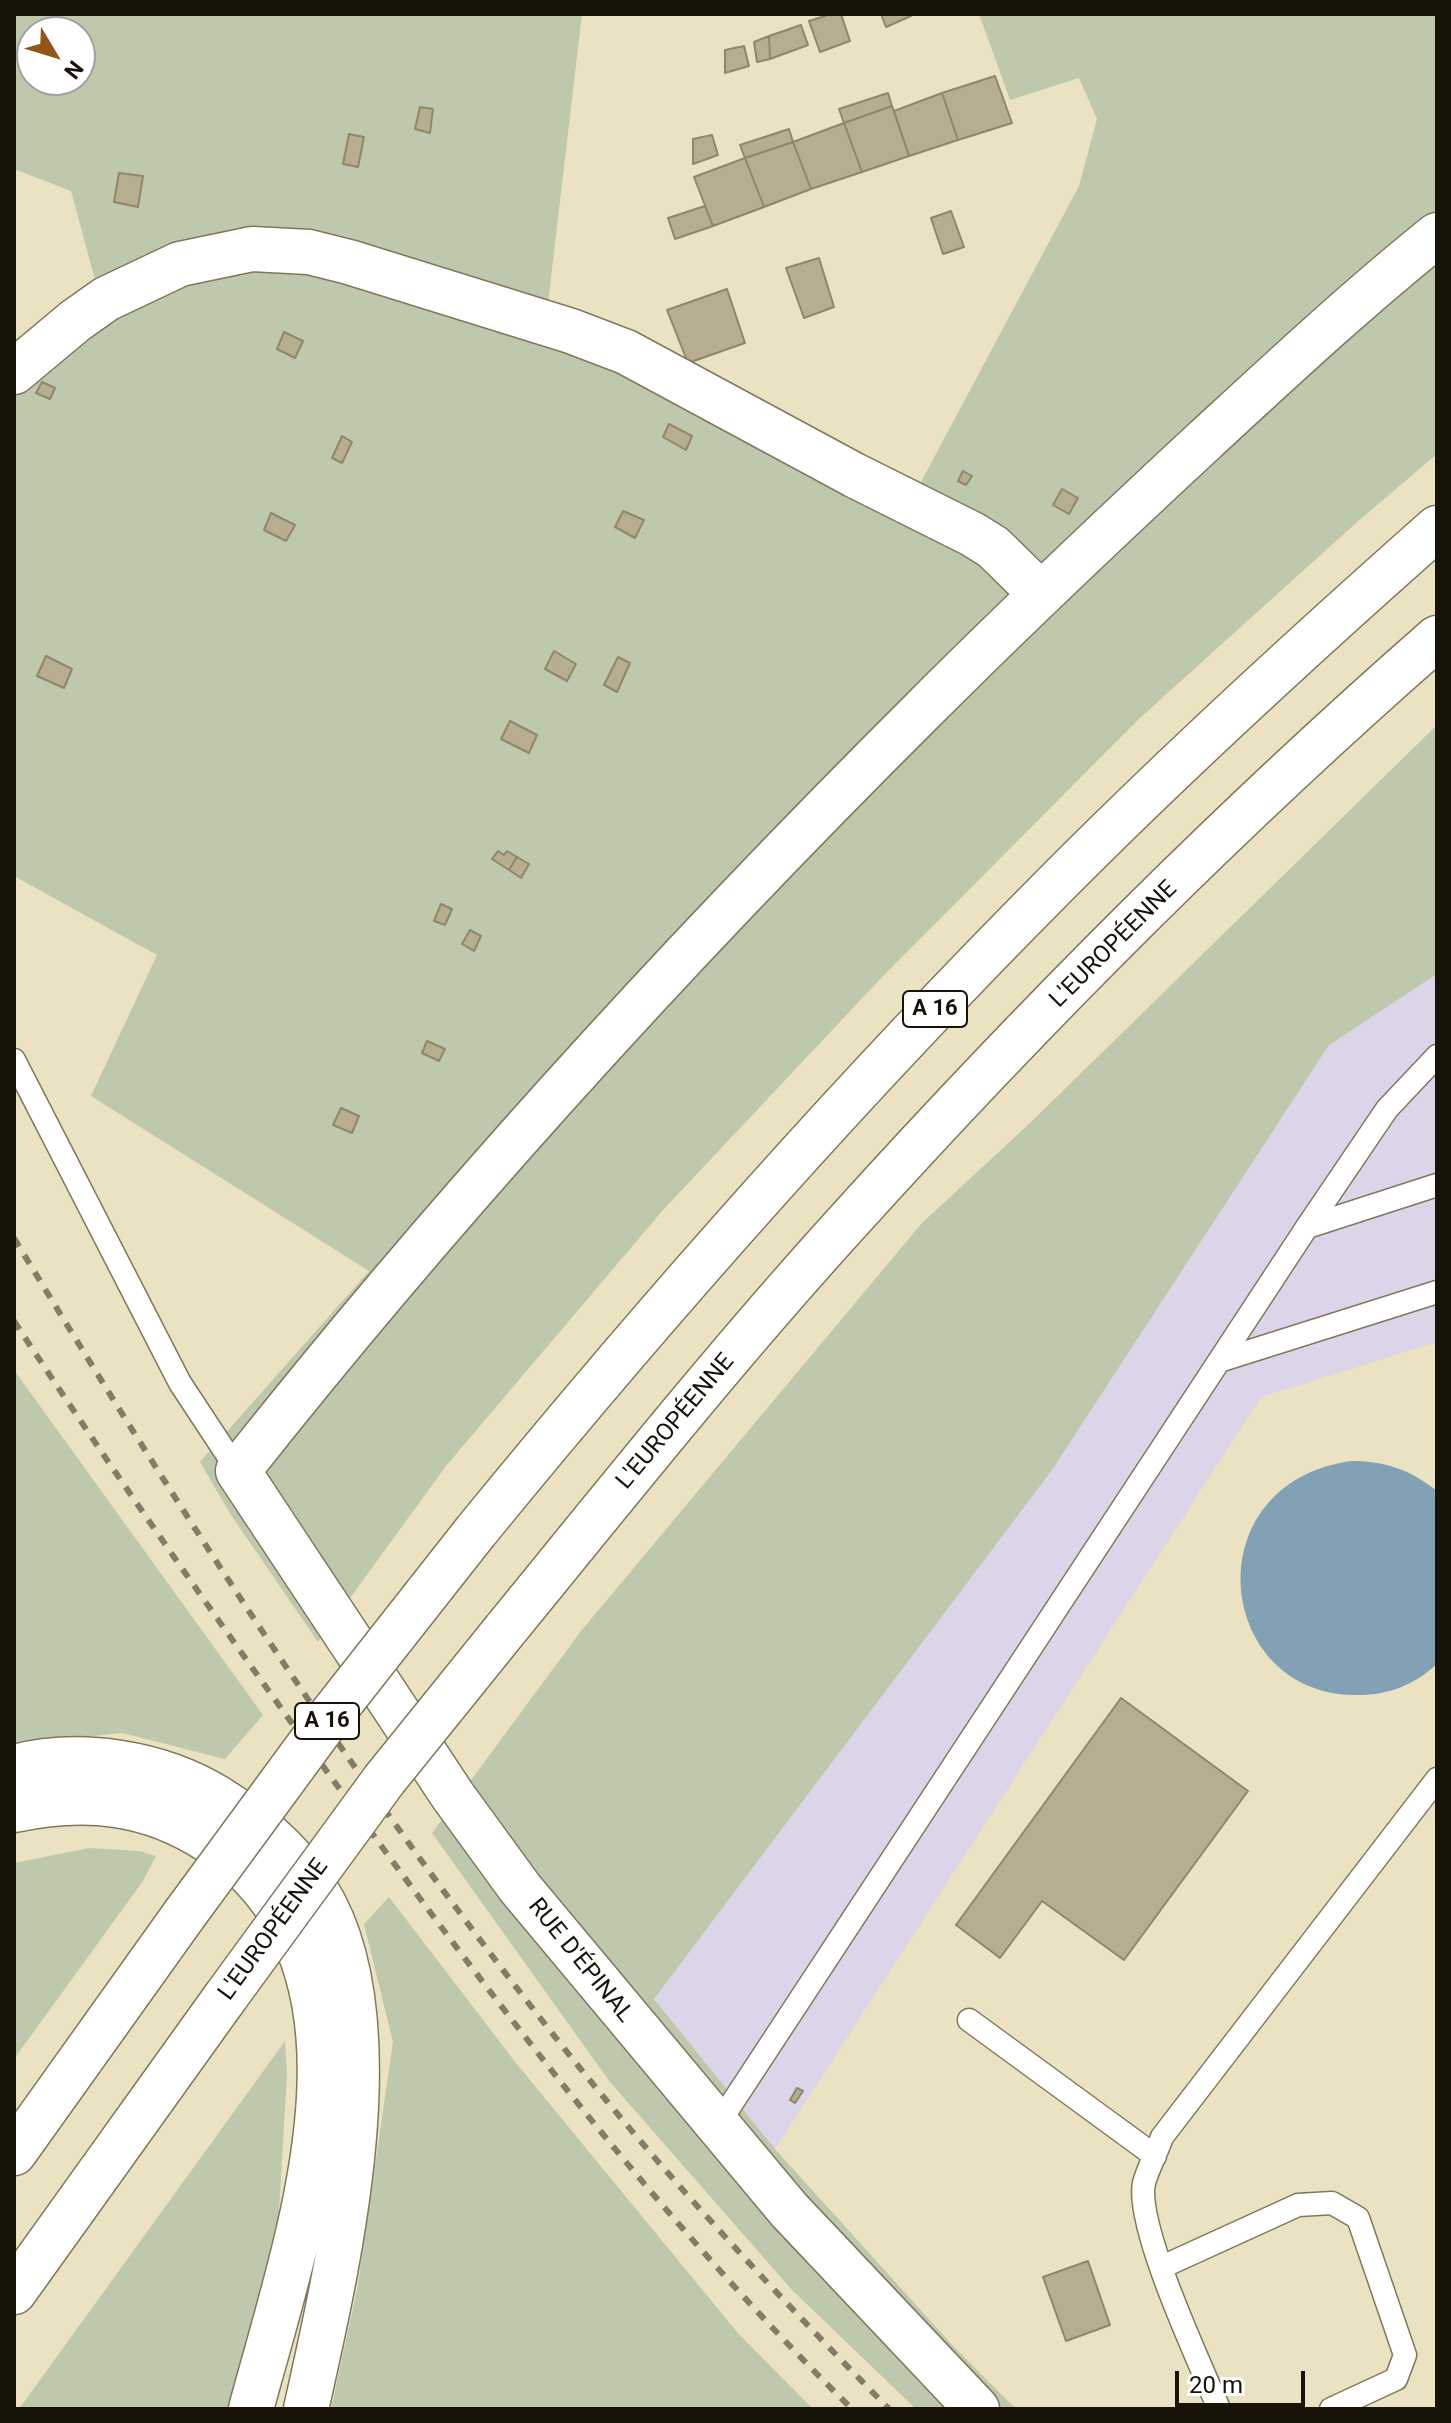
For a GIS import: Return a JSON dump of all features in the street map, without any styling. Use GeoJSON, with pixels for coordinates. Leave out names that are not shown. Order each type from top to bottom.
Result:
{"type":"FeatureCollection","features":[{"type":"Feature","properties":{"kind":"main road"},"geometry":{"type":"LineString","coordinates":[[238,1471],[318,1370],[475,1185],[621,1021],[773,860],[1040,593],[1361,296],[1437,235]]}},
{"type":"Feature","properties":{"kind":"main road"},"geometry":{"type":"LineString","coordinates":[[14,372],[106,299],[180,264],[252,249],[309,252],[571,331],[626,352],[854,475],[972,534],[993,547],[1040,593]]}},
{"type":"Feature","properties":{"kind":"main road","name":"A 16"},"geometry":{"type":"LineString","coordinates":[[14,2153],[328,1719],[476,1531],[618,1359],[922,1023],[1055,885],[1201,744],[1437,528]]}},
{"type":"Feature","properties":{"kind":"main road","name":"L'EUROPÉENNE"},"geometry":{"type":"LineString","coordinates":[[14,2292],[384,1780],[743,1341],[938,1124],[1087,969],[1437,638]]}},
{"type":"Feature","properties":{"kind":"main road","name":"RUE D'ÉPINAL"},"geometry":{"type":"LineString","coordinates":[[238,1471],[357,1653],[498,1859],[560,1938],[823,2247],[977,2409]]}},
{"type":"Feature","properties":{"kind":"main road"},"geometry":{"type":"LineString","coordinates":[[14,1767],[64,1760],[98,1760],[154,1771],[205,1790],[264,1830],[290,1856],[324,1904],[335,1927],[357,2021],[358,2060],[349,2179],[306,2409]]}},
{"type":"Feature","properties":{"kind":"main road"},"geometry":{"type":"LineString","coordinates":[[14,1810],[74,1801],[103,1803],[166,1817],[230,1855],[249,1872],[279,1912],[292,1937],[312,1997],[318,2027],[320,2107],[314,2156],[301,2214],[251,2409]]}},
{"type":"Feature","properties":{"kind":"lane"},"geometry":{"type":"LineString","coordinates":[[717,2126],[1307,1227],[1387,1109],[1437,1056]]}},
{"type":"Feature","properties":{"kind":"lane"},"geometry":{"type":"LineString","coordinates":[[14,1060],[180,1383],[238,1471]]}},
{"type":"Feature","properties":{"kind":"lane"},"geometry":{"type":"LineString","coordinates":[[1307,1227],[1437,1185]]}},
{"type":"Feature","properties":{"kind":"lane"},"geometry":{"type":"LineString","coordinates":[[1222,1360],[1437,1292]]}},
{"type":"Feature","properties":{"kind":"lane"},"geometry":{"type":"LineString","coordinates":[[1219,2409],[1146,2219],[1144,2184],[1162,2137],[1437,1779]]}},
{"type":"Feature","properties":{"kind":"lane"},"geometry":{"type":"LineString","coordinates":[[969,2020],[1155,2156]]}},
{"type":"Feature","properties":{"kind":"lane"},"geometry":{"type":"LineString","coordinates":[[1162,2267],[1298,2205],[1332,2203],[1358,2218],[1405,2355],[1396,2379],[1331,2409]]}},
{"type":"Feature","properties":{"kind":"shaded area"},"geometry":{"type":"Polygon","coordinates":[[[1437,974],[1437,1342],[1261,1397],[775,2149],[654,1999],[1052,1470],[1329,1045],[1437,974]]]}},
{"type":"Feature","properties":{"kind":"green space"},"geometry":{"type":"Polygon","coordinates":[[[14,14],[582,14],[548,303],[921,482],[1079,186],[1097,119],[1079,78],[1010,100],[979,14],[1437,14],[1437,454],[1141,717],[884,975],[663,1210],[446,1466],[318,1642],[231,1515],[200,1462],[369,1271],[91,1096],[157,955],[14,876],[14,360],[97,287],[71,191],[14,169],[14,14]]]}},
{"type":"Feature","properties":{"kind":"green space"},"geometry":{"type":"Polygon","coordinates":[[[1437,725],[1437,974],[1329,1045],[1052,1470],[654,1999],[775,2149],[955,2348],[1016,2409],[916,2409],[792,2290],[610,2082],[432,1833],[581,1631],[922,1223],[1029,1124],[1437,725]]]}},
{"type":"Feature","properties":{"kind":"green space"},"geometry":{"type":"Polygon","coordinates":[[[14,1370],[263,1715],[225,1759],[122,1733],[14,1744],[14,1370]]]}},
{"type":"Feature","properties":{"kind":"green space"},"geometry":{"type":"Polygon","coordinates":[[[89,1848],[139,1851],[156,1856],[143,1881],[14,2059],[14,1863],[89,1848]]]}},
{"type":"Feature","properties":{"kind":"green space"},"geometry":{"type":"Polygon","coordinates":[[[389,1897],[516,2063],[737,2332],[813,2409],[331,2409],[357,2290],[393,2042],[364,1924],[389,1897]]]}},
{"type":"Feature","properties":{"kind":"green space"},"geometry":{"type":"Polygon","coordinates":[[[285,2041],[287,2074],[275,2279],[237,2409],[19,2409],[285,2041]]]}},
{"type":"Feature","properties":{"kind":"water"},"geometry":{"type":"Polygon","coordinates":[[[1352,1461],[1397,1468],[1437,1491],[1437,1664],[1409,1684],[1366,1695],[1307,1685],[1272,1661],[1250,1626],[1241,1585],[1246,1544],[1266,1506],[1301,1477],[1352,1461]]]}},
{"type":"Feature","properties":{"kind":"building"},"geometry":{"type":"Polygon","coordinates":[[[841,14],[850,41],[820,52],[809,21],[841,14]]]}},
{"type":"Feature","properties":{"kind":"building"},"geometry":{"type":"Polygon","coordinates":[[[881,14],[910,14],[911,16],[886,27],[881,14]]]}},
{"type":"Feature","properties":{"kind":"building"},"geometry":{"type":"Polygon","coordinates":[[[801,25],[808,45],[770,59],[769,36],[801,25]]]}},
{"type":"Feature","properties":{"kind":"building"},"geometry":{"type":"Polygon","coordinates":[[[769,36],[770,59],[757,62],[754,42],[769,36]]]}},
{"type":"Feature","properties":{"kind":"building"},"geometry":{"type":"Polygon","coordinates":[[[744,46],[749,66],[725,73],[725,50],[744,46]]]}},
{"type":"Feature","properties":{"kind":"building"},"geometry":{"type":"Polygon","coordinates":[[[995,76],[1012,123],[958,140],[942,93],[995,76]]]}},
{"type":"Feature","properties":{"kind":"building"},"geometry":{"type":"Polygon","coordinates":[[[888,93],[892,106],[844,123],[839,109],[888,93]]]}},
{"type":"Feature","properties":{"kind":"building"},"geometry":{"type":"Polygon","coordinates":[[[942,93],[958,140],[909,156],[894,111],[942,93]]]}},
{"type":"Feature","properties":{"kind":"building"},"geometry":{"type":"Polygon","coordinates":[[[892,106],[909,156],[862,172],[844,123],[892,106]]]}},
{"type":"Feature","properties":{"kind":"building"},"geometry":{"type":"Polygon","coordinates":[[[420,107],[433,109],[430,133],[415,129],[420,107]]]}},
{"type":"Feature","properties":{"kind":"building"},"geometry":{"type":"Polygon","coordinates":[[[844,123],[862,172],[811,189],[793,142],[844,123]]]}},
{"type":"Feature","properties":{"kind":"building"},"geometry":{"type":"Polygon","coordinates":[[[789,129],[793,142],[745,158],[740,145],[789,129]]]}},
{"type":"Feature","properties":{"kind":"building"},"geometry":{"type":"Polygon","coordinates":[[[349,134],[364,137],[358,167],[343,164],[349,134]]]}},
{"type":"Feature","properties":{"kind":"building"},"geometry":{"type":"Polygon","coordinates":[[[712,135],[718,155],[693,164],[693,139],[712,135]]]}},
{"type":"Feature","properties":{"kind":"building"},"geometry":{"type":"Polygon","coordinates":[[[793,142],[811,189],[764,207],[745,158],[793,142]]]}},
{"type":"Feature","properties":{"kind":"building"},"geometry":{"type":"Polygon","coordinates":[[[745,158],[764,207],[713,226],[694,177],[745,158]]]}},
{"type":"Feature","properties":{"kind":"building"},"geometry":{"type":"Polygon","coordinates":[[[119,173],[143,176],[138,207],[114,202],[119,173]]]}},
{"type":"Feature","properties":{"kind":"building"},"geometry":{"type":"Polygon","coordinates":[[[705,206],[713,226],[675,239],[668,218],[705,206]]]}},
{"type":"Feature","properties":{"kind":"building"},"geometry":{"type":"Polygon","coordinates":[[[951,211],[964,247],[943,254],[931,218],[951,211]]]}},
{"type":"Feature","properties":{"kind":"building"},"geometry":{"type":"Polygon","coordinates":[[[819,258],[834,307],[804,318],[786,268],[819,258]]]}},
{"type":"Feature","properties":{"kind":"building"},"geometry":{"type":"Polygon","coordinates":[[[727,289],[745,343],[688,363],[667,310],[727,289]]]}},
{"type":"Feature","properties":{"kind":"building"},"geometry":{"type":"Polygon","coordinates":[[[284,332],[303,341],[295,358],[277,349],[284,332]]]}},
{"type":"Feature","properties":{"kind":"building"},"geometry":{"type":"Polygon","coordinates":[[[42,382],[55,388],[50,399],[36,393],[42,382]]]}},
{"type":"Feature","properties":{"kind":"building"},"geometry":{"type":"Polygon","coordinates":[[[669,424],[692,436],[686,450],[663,437],[669,424]]]}},
{"type":"Feature","properties":{"kind":"building"},"geometry":{"type":"Polygon","coordinates":[[[342,436],[352,442],[342,463],[332,458],[342,436]]]}},
{"type":"Feature","properties":{"kind":"building"},"geometry":{"type":"Polygon","coordinates":[[[963,471],[972,476],[966,485],[958,481],[963,471]]]}},
{"type":"Feature","properties":{"kind":"building"},"geometry":{"type":"Polygon","coordinates":[[[1062,489],[1078,498],[1069,514],[1053,505],[1062,489]]]}},
{"type":"Feature","properties":{"kind":"building"},"geometry":{"type":"Polygon","coordinates":[[[623,511],[644,520],[635,538],[615,527],[623,511]]]}},
{"type":"Feature","properties":{"kind":"building"},"geometry":{"type":"Polygon","coordinates":[[[271,513],[295,525],[286,541],[264,530],[271,513]]]}},
{"type":"Feature","properties":{"kind":"building"},"geometry":{"type":"Polygon","coordinates":[[[554,651],[576,664],[567,681],[545,669],[554,651]]]}},
{"type":"Feature","properties":{"kind":"building"},"geometry":{"type":"Polygon","coordinates":[[[46,656],[72,669],[64,688],[37,676],[46,656]]]}},
{"type":"Feature","properties":{"kind":"building"},"geometry":{"type":"Polygon","coordinates":[[[618,657],[630,663],[617,692],[604,685],[618,657]]]}},
{"type":"Feature","properties":{"kind":"building"},"geometry":{"type":"Polygon","coordinates":[[[510,721],[537,735],[529,753],[501,739],[510,721]]]}},
{"type":"Feature","properties":{"kind":"building"},"geometry":{"type":"Polygon","coordinates":[[[498,851],[504,855],[507,851],[517,857],[509,870],[492,859],[498,851]]]}},
{"type":"Feature","properties":{"kind":"building"},"geometry":{"type":"Polygon","coordinates":[[[517,857],[529,864],[521,878],[509,870],[517,857]]]}},
{"type":"Feature","properties":{"kind":"building"},"geometry":{"type":"Polygon","coordinates":[[[441,904],[452,909],[445,925],[434,921],[441,904]]]}},
{"type":"Feature","properties":{"kind":"building"},"geometry":{"type":"Polygon","coordinates":[[[470,930],[481,936],[474,951],[462,944],[470,930]]]}},
{"type":"Feature","properties":{"kind":"building"},"geometry":{"type":"Polygon","coordinates":[[[427,1041],[445,1049],[439,1061],[422,1053],[427,1041]]]}},
{"type":"Feature","properties":{"kind":"building"},"geometry":{"type":"Polygon","coordinates":[[[341,1108],[359,1116],[352,1133],[333,1125],[341,1108]]]}},
{"type":"Feature","properties":{"kind":"building"},"geometry":{"type":"Polygon","coordinates":[[[1121,1698],[1248,1791],[1124,1960],[1042,1901],[1000,1958],[956,1925],[1121,1698]]]}},
{"type":"Feature","properties":{"kind":"building"},"geometry":{"type":"Polygon","coordinates":[[[797,2088],[803,2091],[795,2103],[790,2100],[797,2088]]]}},
{"type":"Feature","properties":{"kind":"building"},"geometry":{"type":"Polygon","coordinates":[[[1088,2261],[1110,2325],[1066,2341],[1043,2277],[1088,2261]]]}},
{"type":"Feature","properties":{"kind":"railway"},"geometry":{"type":"LineString","coordinates":[[14,1238],[222,1570],[295,1680],[446,1894],[524,1998],[674,2180],[889,2409]]}},
{"type":"Feature","properties":{"kind":"railway"},"geometry":{"type":"LineString","coordinates":[[14,1321],[236,1645],[486,1986],[661,2204],[786,2342],[852,2409]]}}]}
